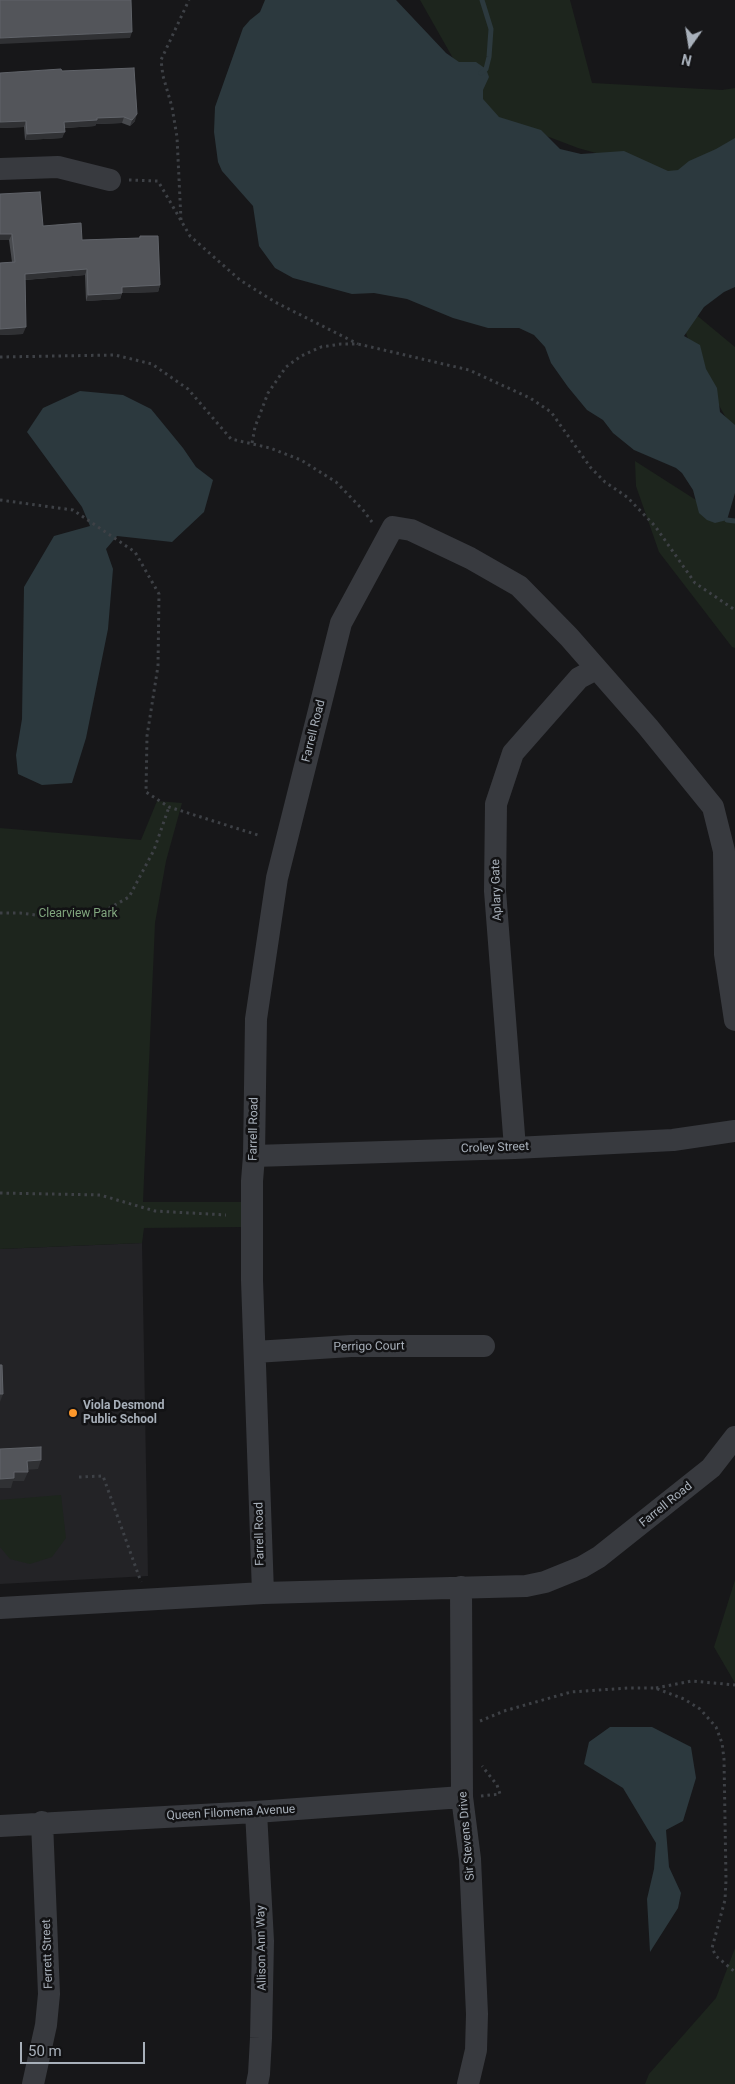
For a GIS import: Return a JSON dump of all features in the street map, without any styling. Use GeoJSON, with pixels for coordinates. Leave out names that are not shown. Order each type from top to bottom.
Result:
{"type":"FeatureCollection","features":[{"type":"Feature","properties":{"kind":"street"},"geometry":{"type":"LineString","coordinates":[[0,169],[58,167],[110,180]]}},
{"type":"Feature","properties":{"kind":"street","name":"Farrell Road"},"geometry":{"type":"LineString","coordinates":[[263,1593],[252,1250],[256,1019],[277,878],[341,623],[393,527],[411,530],[470,558],[519,586],[569,637],[648,727],[713,807],[724,851],[725,954],[735,1020]]}},
{"type":"Feature","properties":{"kind":"street","name":"Aplary Gate"},"geometry":{"type":"LineString","coordinates":[[515,1148],[495,891],[496,804],[512,752],[580,678],[596,669]]}},
{"type":"Feature","properties":{"kind":"street","name":"Croley Street"},"geometry":{"type":"LineString","coordinates":[[254,1156],[515,1148],[673,1140],[735,1131]]}},
{"type":"Feature","properties":{"kind":"street","name":"Perrigo Court"},"geometry":{"type":"LineString","coordinates":[[255,1352],[351,1346],[484,1346]]}},
{"type":"Feature","properties":{"kind":"street","name":"Farrell Road"},"geometry":{"type":"LineString","coordinates":[[0,1608],[263,1593],[526,1586],[545,1582],[582,1567],[600,1557],[711,1468],[735,1437]]}},
{"type":"Feature","properties":{"kind":"street","name":"Sir Stevens Drive"},"geometry":{"type":"LineString","coordinates":[[461,1587],[462,1797],[470,1859],[477,2014],[476,2050],[468,2084]]}},
{"type":"Feature","properties":{"kind":"street","name":"Queen Filomena Avenue"},"geometry":{"type":"LineString","coordinates":[[0,1826],[42,1822],[256,1812],[462,1797]]}},
{"type":"Feature","properties":{"kind":"street","name":"Allison Ann Way"},"geometry":{"type":"LineString","coordinates":[[256,1812],[263,1942],[262,2038],[257,2084]]}},
{"type":"Feature","properties":{"kind":"street","name":"Ferrett Street"},"geometry":{"type":"LineString","coordinates":[[33,2084],[46,2025],[49,1994],[42,1822]]}},
{"type":"Feature","properties":{"kind":"path"},"geometry":{"type":"LineString","coordinates":[[181,221],[177,137],[161,60],[189,0]]}},
{"type":"Feature","properties":{"kind":"path"},"geometry":{"type":"LineString","coordinates":[[110,180],[158,181],[190,236],[240,280],[274,302],[358,344],[469,370],[530,398],[551,412],[591,468],[637,507],[655,526],[695,583],[735,610]]}},
{"type":"Feature","properties":{"kind":"path"},"geometry":{"type":"LineString","coordinates":[[252,443],[255,427],[268,393],[286,367],[301,356],[321,347],[358,344]]}},
{"type":"Feature","properties":{"kind":"path"},"geometry":{"type":"LineString","coordinates":[[0,357],[115,354],[152,364],[188,389],[231,439],[252,443],[301,460],[336,482],[372,522]]}},
{"type":"Feature","properties":{"kind":"path"},"geometry":{"type":"LineString","coordinates":[[0,500],[73,510],[135,552],[159,594],[158,666],[147,736],[146,792],[169,807],[261,836]]}},
{"type":"Feature","properties":{"kind":"path"},"geometry":{"type":"LineString","coordinates":[[0,914],[20,913],[59,918],[101,913],[129,897],[154,850],[169,807]]}},
{"type":"Feature","properties":{"kind":"path"},"geometry":{"type":"LineString","coordinates":[[0,1193],[100,1195],[155,1211],[226,1215]]}},
{"type":"Feature","properties":{"kind":"path"},"geometry":{"type":"LineString","coordinates":[[79,1477],[103,1476],[141,1582]]}},
{"type":"Feature","properties":{"kind":"path"},"geometry":{"type":"LineString","coordinates":[[474,1723],[504,1711],[571,1692],[655,1688],[692,1681],[735,1685]]}},
{"type":"Feature","properties":{"kind":"path"},"geometry":{"type":"LineString","coordinates":[[655,1688],[684,1699],[700,1709],[716,1727],[722,1743],[726,1880],[724,1900],[712,1948],[716,1956],[735,1972]]}},
{"type":"Feature","properties":{"kind":"path"},"geometry":{"type":"LineString","coordinates":[[462,1797],[500,1794],[497,1785],[480,1762]]}},
{"type":"Feature","properties":{"kind":"shaded area"},"geometry":{"type":"Polygon","coordinates":[[[265,0],[396,0],[446,53],[459,62],[476,62],[486,69],[489,77],[483,90],[483,99],[499,117],[541,130],[560,149],[581,154],[624,151],[668,171],[678,170],[689,161],[735,138],[735,287],[724,292],[704,307],[684,336],[700,345],[706,369],[717,388],[720,412],[735,425],[735,493],[727,520],[715,523],[707,520],[699,513],[693,490],[682,473],[676,468],[634,450],[613,433],[603,420],[587,410],[551,363],[545,347],[534,335],[519,328],[488,328],[453,318],[407,299],[374,293],[352,294],[293,278],[275,268],[259,246],[253,206],[222,171],[218,162],[214,132],[215,107],[243,28],[260,12],[265,0]]]}},
{"type":"Feature","properties":{"kind":"shaded area"},"geometry":{"type":"Polygon","coordinates":[[[80,391],[123,395],[151,409],[196,467],[213,480],[204,512],[172,542],[117,536],[106,549],[113,569],[108,629],[86,738],[72,783],[42,785],[18,774],[16,755],[22,719],[24,587],[54,536],[90,526],[82,507],[27,432],[43,408],[80,391]]]}},
{"type":"Feature","properties":{"kind":"shaded area","name":"Viola Desmond Public School"},"geometry":{"type":"Polygon","coordinates":[[[142,1243],[148,1576],[0,1584],[0,1249],[142,1243]]]}},
{"type":"Feature","properties":{"kind":"shaded area"},"geometry":{"type":"Polygon","coordinates":[[[610,1727],[652,1727],[691,1747],[696,1778],[683,1821],[666,1830],[669,1867],[681,1893],[678,1908],[650,1952],[647,1899],[654,1869],[656,1843],[623,1788],[584,1764],[589,1742],[610,1727]]]}},
{"type":"Feature","properties":{"kind":"green space"},"geometry":{"type":"Polygon","coordinates":[[[420,0],[570,0],[592,83],[722,90],[735,88],[735,165],[664,172],[578,148],[473,108],[458,67],[420,0]]]}},
{"type":"Feature","properties":{"kind":"green space"},"geometry":{"type":"Polygon","coordinates":[[[694,313],[735,347],[735,434],[697,366],[685,330],[694,313]]]}},
{"type":"Feature","properties":{"kind":"green space"},"geometry":{"type":"Polygon","coordinates":[[[635,461],[721,516],[735,520],[735,648],[732,647],[659,552],[636,486],[635,461]]]}},
{"type":"Feature","properties":{"kind":"green space","name":"Clearview Park"},"geometry":{"type":"Polygon","coordinates":[[[157,801],[182,803],[166,861],[155,923],[143,1202],[241,1202],[241,1227],[144,1228],[142,1243],[0,1249],[0,828],[141,840],[157,801]]]}},
{"type":"Feature","properties":{"kind":"green space"},"geometry":{"type":"Polygon","coordinates":[[[61,1495],[66,1538],[52,1557],[30,1564],[10,1559],[0,1547],[0,1500],[61,1495]]]}},
{"type":"Feature","properties":{"kind":"green space"},"geometry":{"type":"Polygon","coordinates":[[[735,1580],[735,1683],[714,1647],[735,1580]]]}},
{"type":"Feature","properties":{"kind":"green space"},"geometry":{"type":"Polygon","coordinates":[[[735,1948],[735,2084],[645,2084],[649,2074],[716,1998],[735,1948]]]}},
{"type":"Feature","properties":{"kind":"building"},"geometry":{"type":"Polygon","coordinates":[[[0,0],[131,0],[132,32],[0,38],[0,0]]]}},
{"type":"Feature","properties":{"kind":"building"},"geometry":{"type":"Polygon","coordinates":[[[134,68],[137,114],[132,120],[124,117],[64,122],[65,132],[27,134],[26,121],[0,122],[0,73],[61,69],[62,71],[134,68]]]}},
{"type":"Feature","properties":{"kind":"building"},"geometry":{"type":"Polygon","coordinates":[[[40,192],[43,226],[81,223],[82,240],[158,236],[160,285],[122,287],[122,293],[88,295],[87,269],[25,274],[26,327],[0,329],[0,263],[15,262],[12,234],[0,234],[0,194],[40,192]]]}},
{"type":"Feature","properties":{"kind":"building"},"geometry":{"type":"Polygon","coordinates":[[[0,1365],[2,1365],[3,1394],[0,1394],[0,1365]]]}},
{"type":"Feature","properties":{"kind":"building"},"geometry":{"type":"Polygon","coordinates":[[[41,1447],[41,1460],[27,1461],[28,1472],[14,1472],[14,1478],[0,1479],[0,1449],[41,1447]]]}},
{"type":"Feature","properties":{"kind":"waterway"},"geometry":{"type":"LineString","coordinates":[[481,73],[486,69],[489,57],[491,29],[482,0]]}},
{"type":"Feature","properties":{"kind":"waterway"},"geometry":{"type":"LineString","coordinates":[[727,520],[735,521]]}},
{"type":"Feature","properties":{"kind":"place","name":"Viola Desmond Public School"},"geometry":{"type":"Point","coordinates":[73,1413]}}]}
